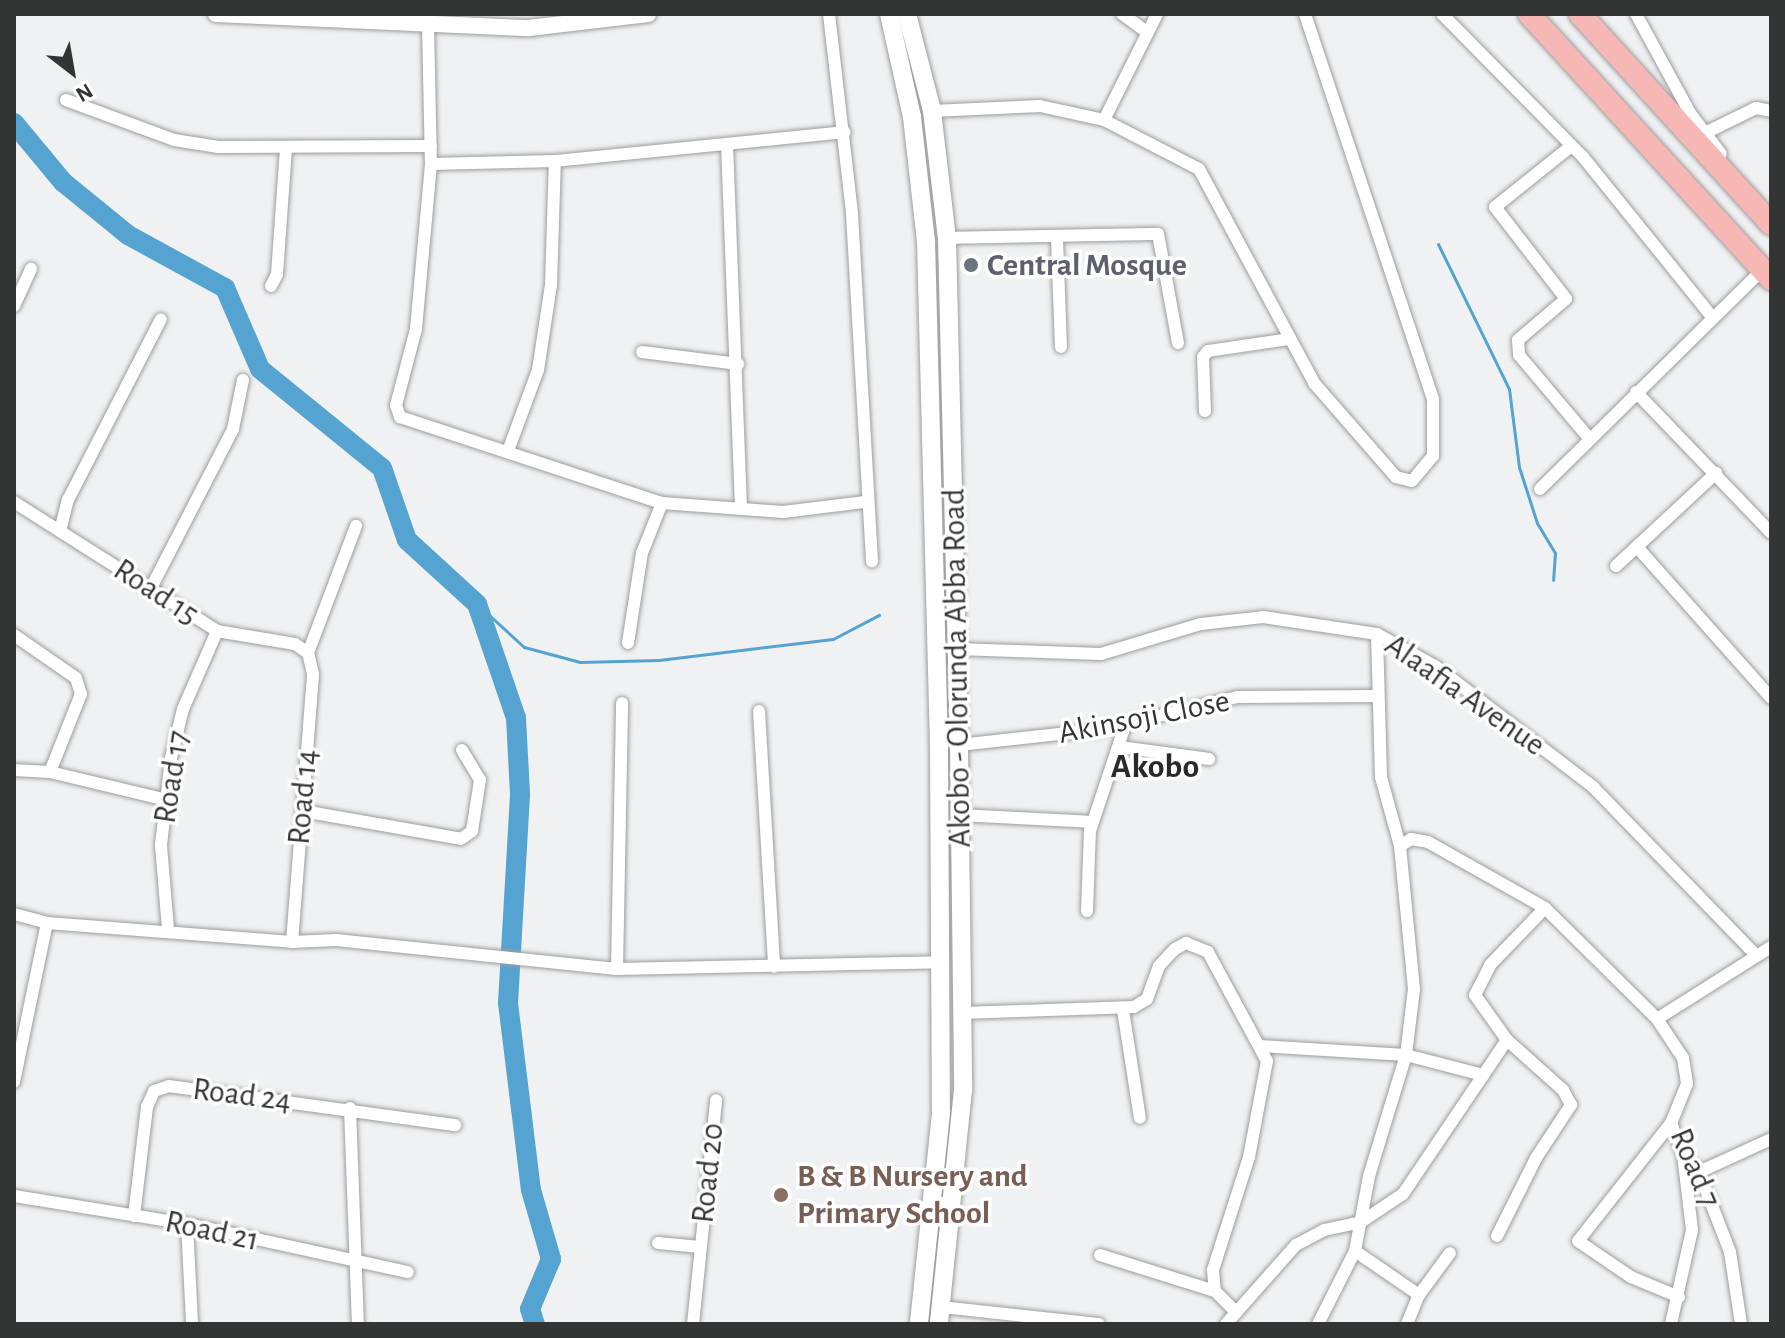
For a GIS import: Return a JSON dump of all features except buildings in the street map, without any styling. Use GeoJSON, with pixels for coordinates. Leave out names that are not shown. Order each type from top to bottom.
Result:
{"type":"FeatureCollection","features":[{"type":"Feature","properties":{"kind":"highway"},"geometry":{"type":"LineString","coordinates":[[1529,14],[1766,275]]}},
{"type":"Feature","properties":{"kind":"highway"},"geometry":{"type":"LineString","coordinates":[[1580,14],[1771,224]]}},
{"type":"Feature","properties":{"kind":"main road","name":"Akobo - Olorunda Abba Road"},"geometry":{"type":"LineString","coordinates":[[889,14],[912,117],[923,214],[939,770],[943,962],[939,1146],[919,1324]]}},
{"type":"Feature","properties":{"kind":"main road","name":"Akobo - Olorunda Abba Road"},"geometry":{"type":"LineString","coordinates":[[907,14],[932,111],[947,238],[961,815],[962,1013],[960,1145],[940,1316]]}},
{"type":"Feature","properties":{"kind":"main road"},"geometry":{"type":"LineString","coordinates":[[923,214],[944,212]]}},
{"type":"Feature","properties":{"kind":"main road"},"geometry":{"type":"LineString","coordinates":[[939,770],[960,769]]}},
{"type":"Feature","properties":{"kind":"street"},"geometry":{"type":"LineString","coordinates":[[216,14],[529,28],[648,14]]}},
{"type":"Feature","properties":{"kind":"street"},"geometry":{"type":"LineString","coordinates":[[829,14],[845,132],[865,502],[872,561]]}},
{"type":"Feature","properties":{"kind":"street"},"geometry":{"type":"LineString","coordinates":[[1122,14],[1144,30]]}},
{"type":"Feature","properties":{"kind":"street"},"geometry":{"type":"LineString","coordinates":[[1104,120],[1144,30],[1157,14]]}},
{"type":"Feature","properties":{"kind":"street"},"geometry":{"type":"LineString","coordinates":[[932,111],[1040,106],[1104,120],[1199,169],[1220,196],[1289,339],[1314,383],[1404,483],[1424,472],[1437,439],[1433,399],[1305,14]]}},
{"type":"Feature","properties":{"kind":"street"},"geometry":{"type":"LineString","coordinates":[[1442,14],[1570,147],[1712,317]]}},
{"type":"Feature","properties":{"kind":"street"},"geometry":{"type":"LineString","coordinates":[[1636,14],[1705,133],[1771,209]]}},
{"type":"Feature","properties":{"kind":"street"},"geometry":{"type":"LineString","coordinates":[[428,24],[431,164],[416,329],[396,405],[400,417],[662,503],[783,512],[865,502]]}},
{"type":"Feature","properties":{"kind":"street"},"geometry":{"type":"LineString","coordinates":[[66,100],[174,140],[286,148],[431,146]]}},
{"type":"Feature","properties":{"kind":"street"},"geometry":{"type":"LineString","coordinates":[[1705,133],[1756,108],[1771,111]]}},
{"type":"Feature","properties":{"kind":"street"},"geometry":{"type":"LineString","coordinates":[[431,164],[555,161],[845,132]]}},
{"type":"Feature","properties":{"kind":"street"},"geometry":{"type":"LineString","coordinates":[[727,144],[738,364],[741,509]]}},
{"type":"Feature","properties":{"kind":"street"},"geometry":{"type":"LineString","coordinates":[[1570,147],[1495,207],[1566,299],[1518,340],[1519,355],[1589,438]]}},
{"type":"Feature","properties":{"kind":"street"},"geometry":{"type":"LineString","coordinates":[[271,286],[277,274],[286,148]]}},
{"type":"Feature","properties":{"kind":"street"},"geometry":{"type":"LineString","coordinates":[[508,451],[538,370],[551,285],[555,161]]}},
{"type":"Feature","properties":{"kind":"street"},"geometry":{"type":"LineString","coordinates":[[947,238],[1057,239],[1158,234],[1178,343]]}},
{"type":"Feature","properties":{"kind":"street"},"geometry":{"type":"LineString","coordinates":[[1057,239],[1061,347]]}},
{"type":"Feature","properties":{"kind":"street"},"geometry":{"type":"LineString","coordinates":[[14,306],[31,269]]}},
{"type":"Feature","properties":{"kind":"street"},"geometry":{"type":"LineString","coordinates":[[1540,489],[1712,317],[1766,275]]}},
{"type":"Feature","properties":{"kind":"street"},"geometry":{"type":"LineString","coordinates":[[60,531],[68,500],[161,319]]}},
{"type":"Feature","properties":{"kind":"street"},"geometry":{"type":"LineString","coordinates":[[1205,411],[1208,351],[1289,339]]}},
{"type":"Feature","properties":{"kind":"street"},"geometry":{"type":"LineString","coordinates":[[642,352],[738,364]]}},
{"type":"Feature","properties":{"kind":"street"},"geometry":{"type":"LineString","coordinates":[[151,588],[233,429],[243,380]]}},
{"type":"Feature","properties":{"kind":"street"},"geometry":{"type":"LineString","coordinates":[[1636,392],[1771,533]]}},
{"type":"Feature","properties":{"kind":"street"},"geometry":{"type":"LineString","coordinates":[[1616,566],[1716,473]]}},
{"type":"Feature","properties":{"kind":"street","name":"Road 15"},"geometry":{"type":"LineString","coordinates":[[14,502],[217,631],[295,644],[308,653]]}},
{"type":"Feature","properties":{"kind":"street"},"geometry":{"type":"LineString","coordinates":[[628,643],[642,553],[662,503]]}},
{"type":"Feature","properties":{"kind":"street"},"geometry":{"type":"LineString","coordinates":[[308,653],[356,526]]}},
{"type":"Feature","properties":{"kind":"street"},"geometry":{"type":"LineString","coordinates":[[1637,547],[1771,698]]}},
{"type":"Feature","properties":{"kind":"street","name":"Alaafia Avenue"},"geometry":{"type":"LineString","coordinates":[[957,649],[1101,654],[1201,624],[1263,617],[1377,634],[1435,666],[1593,787],[1755,954]]}},
{"type":"Feature","properties":{"kind":"street","name":"Road 17"},"geometry":{"type":"LineString","coordinates":[[168,929],[161,845],[171,801],[171,758],[183,709],[217,631]]}},
{"type":"Feature","properties":{"kind":"street"},"geometry":{"type":"LineString","coordinates":[[1318,1324],[1355,1251],[1406,1055],[1414,989],[1400,846],[1381,777],[1377,634]]}},
{"type":"Feature","properties":{"kind":"street"},"geometry":{"type":"LineString","coordinates":[[14,635],[76,678],[81,694],[50,772]]}},
{"type":"Feature","properties":{"kind":"street","name":"Road 14"},"geometry":{"type":"LineString","coordinates":[[292,942],[313,674],[308,653]]}},
{"type":"Feature","properties":{"kind":"street","name":"Akinsoji Close"},"geometry":{"type":"LineString","coordinates":[[959,745],[1125,726],[1237,697],[1377,696]]}},
{"type":"Feature","properties":{"kind":"street"},"geometry":{"type":"LineString","coordinates":[[617,969],[622,703]]}},
{"type":"Feature","properties":{"kind":"street"},"geometry":{"type":"LineString","coordinates":[[759,711],[774,967]]}},
{"type":"Feature","properties":{"kind":"street"},"geometry":{"type":"LineString","coordinates":[[1087,911],[1093,822],[1125,726]]}},
{"type":"Feature","properties":{"kind":"street"},"geometry":{"type":"LineString","coordinates":[[1120,747],[1209,759]]}},
{"type":"Feature","properties":{"kind":"street"},"geometry":{"type":"LineString","coordinates":[[303,811],[461,839],[472,831],[480,780],[462,750]]}},
{"type":"Feature","properties":{"kind":"street"},"geometry":{"type":"LineString","coordinates":[[14,770],[50,772],[171,801]]}},
{"type":"Feature","properties":{"kind":"street"},"geometry":{"type":"LineString","coordinates":[[961,815],[1093,822]]}},
{"type":"Feature","properties":{"kind":"street","name":"Road 7"},"geometry":{"type":"LineString","coordinates":[[1400,846],[1411,839],[1428,842],[1545,908],[1657,1019],[1683,1058],[1687,1084],[1671,1123],[1683,1154],[1699,1172],[1730,1252],[1741,1324]]}},
{"type":"Feature","properties":{"kind":"street"},"geometry":{"type":"LineString","coordinates":[[1497,1236],[1536,1158],[1571,1112],[1563,1090],[1507,1040],[1475,995],[1490,965],[1545,908]]}},
{"type":"Feature","properties":{"kind":"street"},"geometry":{"type":"LineString","coordinates":[[14,914],[47,923],[168,929],[292,942],[336,940],[500,960],[617,969],[943,962]]}},
{"type":"Feature","properties":{"kind":"street"},"geometry":{"type":"LineString","coordinates":[[14,1082],[47,923]]}},
{"type":"Feature","properties":{"kind":"street"},"geometry":{"type":"LineString","coordinates":[[962,1013],[1123,1010],[1147,999],[1159,966],[1186,943],[1208,952],[1267,1061],[1265,1090],[1213,1270],[1215,1291]]}},
{"type":"Feature","properties":{"kind":"street"},"geometry":{"type":"LineString","coordinates":[[1657,1019],[1755,954],[1771,947]]}},
{"type":"Feature","properties":{"kind":"street"},"geometry":{"type":"LineString","coordinates":[[1123,1010],[1140,1118]]}},
{"type":"Feature","properties":{"kind":"street"},"geometry":{"type":"LineString","coordinates":[[1226,1324],[1296,1245],[1324,1230],[1361,1222],[1403,1194],[1507,1040]]}},
{"type":"Feature","properties":{"kind":"street"},"geometry":{"type":"LineString","coordinates":[[1260,1046],[1406,1055],[1483,1075]]}},
{"type":"Feature","properties":{"kind":"street","name":"Road 24"},"geometry":{"type":"LineString","coordinates":[[134,1216],[154,1091],[169,1086],[350,1108],[455,1125]]}},
{"type":"Feature","properties":{"kind":"street","name":"Road 20"},"geometry":{"type":"LineString","coordinates":[[693,1324],[716,1100]]}},
{"type":"Feature","properties":{"kind":"street"},"geometry":{"type":"LineString","coordinates":[[350,1108],[360,1266],[358,1324]]}},
{"type":"Feature","properties":{"kind":"street"},"geometry":{"type":"LineString","coordinates":[[1671,1123],[1578,1241],[1631,1277],[1679,1297]]}},
{"type":"Feature","properties":{"kind":"street"},"geometry":{"type":"LineString","coordinates":[[1699,1172],[1771,1139]]}},
{"type":"Feature","properties":{"kind":"street"},"geometry":{"type":"LineString","coordinates":[[1671,1324],[1692,1230],[1683,1154]]}},
{"type":"Feature","properties":{"kind":"street","name":"Road 21"},"geometry":{"type":"LineString","coordinates":[[14,1196],[187,1224],[360,1266],[408,1272]]}},
{"type":"Feature","properties":{"kind":"street"},"geometry":{"type":"LineString","coordinates":[[187,1224],[192,1324]]}},
{"type":"Feature","properties":{"kind":"street","name":"Road 20"},"geometry":{"type":"LineString","coordinates":[[658,1243],[700,1247]]}},
{"type":"Feature","properties":{"kind":"street"},"geometry":{"type":"LineString","coordinates":[[1355,1251],[1419,1295]]}},
{"type":"Feature","properties":{"kind":"street"},"geometry":{"type":"LineString","coordinates":[[1407,1324],[1419,1295],[1450,1253]]}},
{"type":"Feature","properties":{"kind":"street"},"geometry":{"type":"LineString","coordinates":[[1100,1255],[1215,1291],[1236,1312]]}},
{"type":"Feature","properties":{"kind":"street"},"geometry":{"type":"LineString","coordinates":[[940,1316],[1099,1324]]}},
{"type":"Feature","properties":{"kind":"waterway"},"geometry":{"type":"LineString","coordinates":[[14,123],[63,182],[128,235],[225,288],[260,369],[382,468],[407,540],[477,604],[516,718],[520,795],[508,1003],[531,1190],[551,1259],[530,1309],[535,1324]]}},
{"type":"Feature","properties":{"kind":"waterway"},"geometry":{"type":"LineString","coordinates":[[1438,244],[1509,389],[1519,467],[1537,523],[1555,553],[1553,580]]}},
{"type":"Feature","properties":{"kind":"waterway"},"geometry":{"type":"LineString","coordinates":[[477,604],[524,647],[580,662],[659,660],[833,639],[879,615]]}},
{"type":"Feature","properties":{"kind":"place","name":"Central Mosque"},"geometry":{"type":"Point","coordinates":[971,265]}},
{"type":"Feature","properties":{"kind":"place","name":"B & B Nursery and Primary School"},"geometry":{"type":"Point","coordinates":[781,1195]}},
{"type":"Feature","properties":{"kind":"district","name":"Akobo"},"geometry":{"type":"Point","coordinates":[1155,768]}}]}
